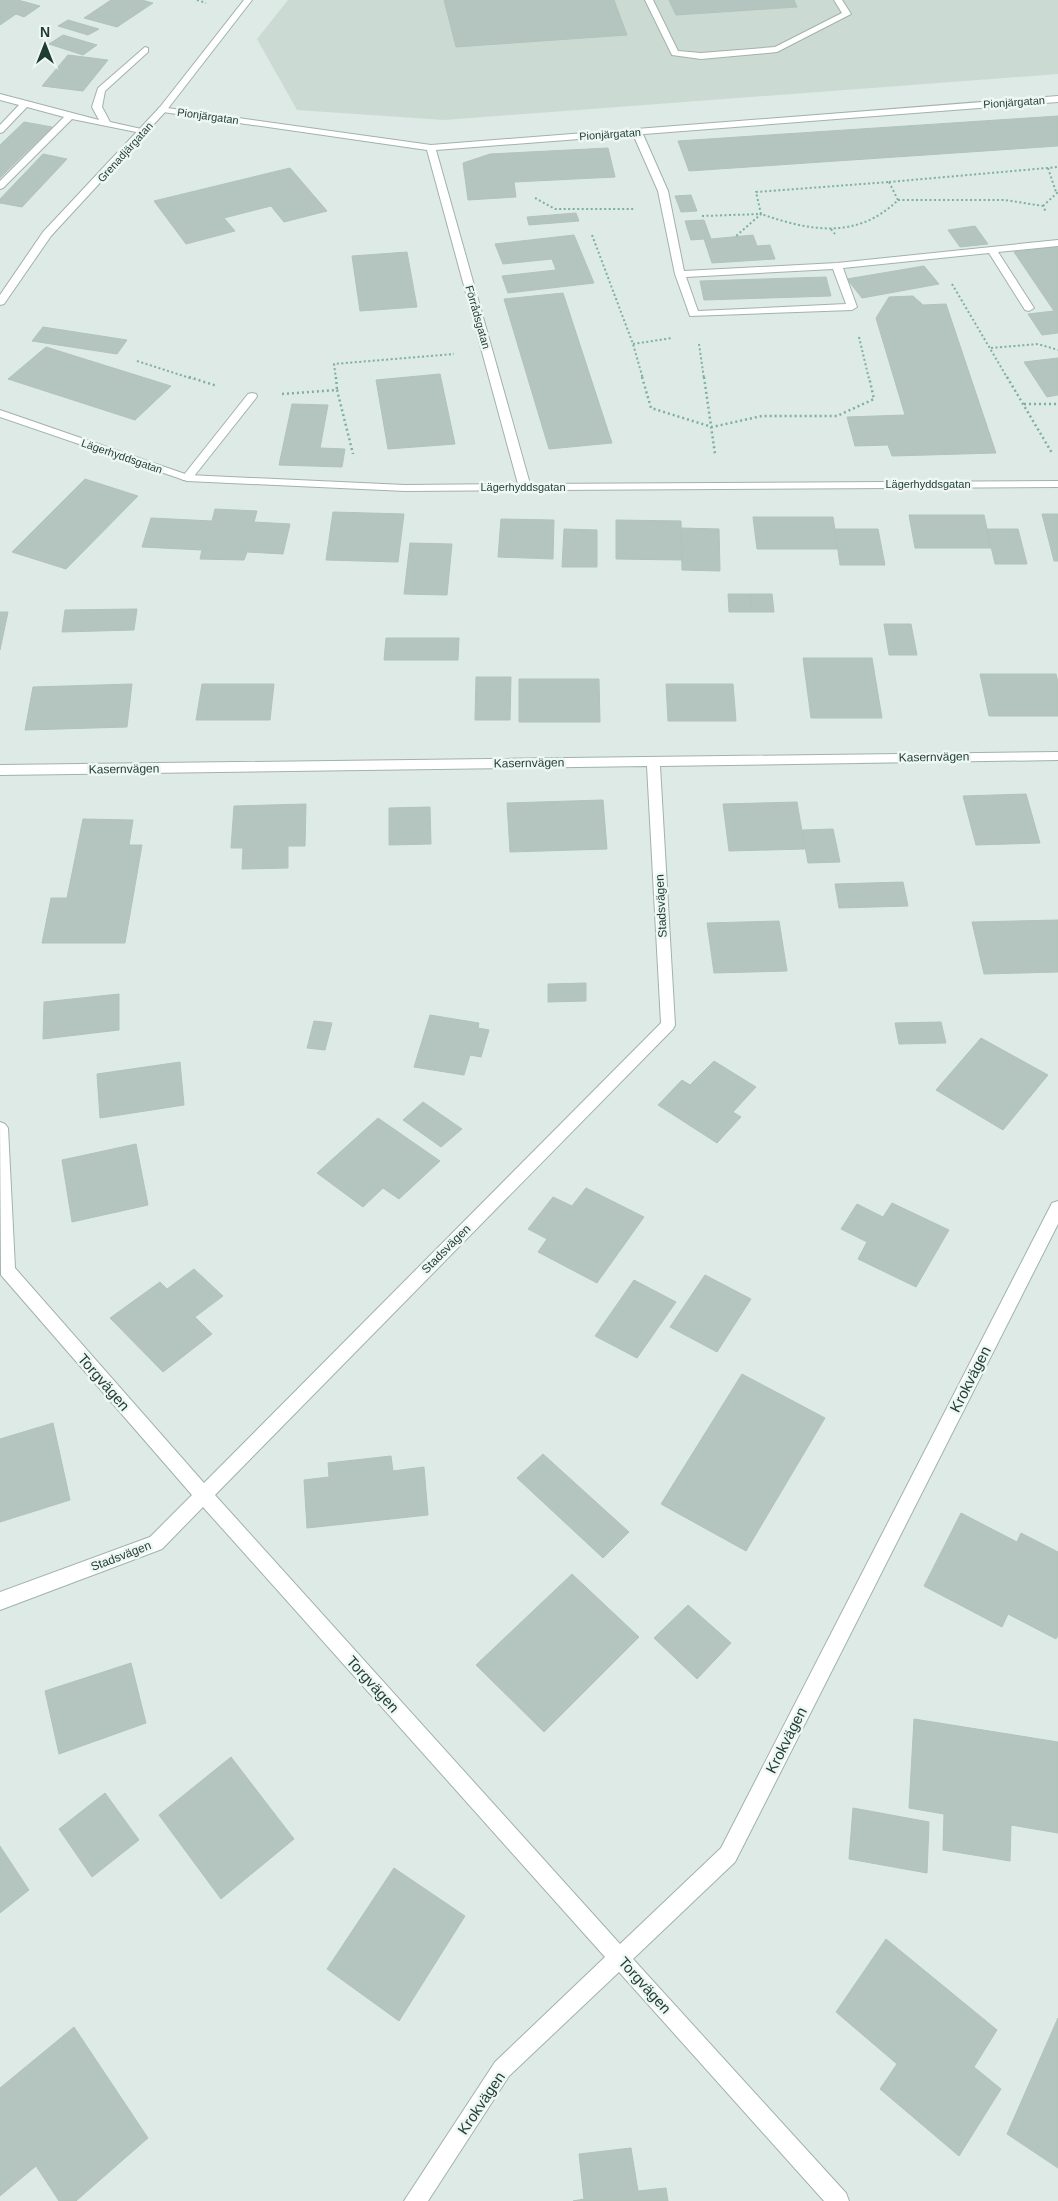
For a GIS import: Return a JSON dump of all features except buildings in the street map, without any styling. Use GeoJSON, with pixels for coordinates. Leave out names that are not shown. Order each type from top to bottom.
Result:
{"type":"FeatureCollection","features":[{"type":"Feature","properties":{"kind":"street","name":"Grenadjärgatan"},"geometry":{"type":"LineString","coordinates":[[0,302],[47,234],[164,109],[248,0]]}},
{"type":"Feature","properties":{"kind":"street"},"geometry":{"type":"LineString","coordinates":[[649,0],[675,53],[701,56],[777,49],[847,14],[838,0]]}},
{"type":"Feature","properties":{"kind":"street"},"geometry":{"type":"LineString","coordinates":[[106,124],[97,107],[101,90],[145,50]]}},
{"type":"Feature","properties":{"kind":"street"},"geometry":{"type":"LineString","coordinates":[[0,97],[70,116],[143,132]]}},
{"type":"Feature","properties":{"kind":"street","name":"Pionjärgatan"},"geometry":{"type":"LineString","coordinates":[[164,109],[431,148],[1058,99]]}},
{"type":"Feature","properties":{"kind":"street"},"geometry":{"type":"LineString","coordinates":[[0,130],[25,104]]}},
{"type":"Feature","properties":{"kind":"street"},"geometry":{"type":"LineString","coordinates":[[0,186],[70,116]]}},
{"type":"Feature","properties":{"kind":"street"},"geometry":{"type":"LineString","coordinates":[[637,132],[664,191],[680,274],[694,314],[852,307],[837,266]]}},
{"type":"Feature","properties":{"kind":"street","name":"Förrådsgatan"},"geometry":{"type":"LineString","coordinates":[[431,148],[526,487]]}},
{"type":"Feature","properties":{"kind":"street"},"geometry":{"type":"LineString","coordinates":[[680,274],[837,266],[1058,243]]}},
{"type":"Feature","properties":{"kind":"street"},"geometry":{"type":"LineString","coordinates":[[992,250],[1028,308]]}},
{"type":"Feature","properties":{"kind":"street"},"geometry":{"type":"LineString","coordinates":[[187,478],[252,396]]}},
{"type":"Feature","properties":{"kind":"street","name":"Lägerhyddsgatan"},"geometry":{"type":"LineString","coordinates":[[0,413],[187,478],[405,488],[1058,484]]}},
{"type":"Feature","properties":{"kind":"street","name":"Kasernvägen"},"geometry":{"type":"LineString","coordinates":[[0,770],[1058,756]]}},
{"type":"Feature","properties":{"kind":"street","name":"Stadsvägen"},"geometry":{"type":"LineString","coordinates":[[0,1601],[156,1544],[668,1025],[653,761]]}},
{"type":"Feature","properties":{"kind":"street","name":"Torgvägen"},"geometry":{"type":"LineString","coordinates":[[0,1128],[7,1270],[203,1495],[838,2201]]}},
{"type":"Feature","properties":{"kind":"street","name":"Krokvägen"},"geometry":{"type":"LineString","coordinates":[[415,2201],[502,2069],[728,1856],[1058,1208]]}},
{"type":"Feature","properties":{"kind":"path"},"geometry":{"type":"LineString","coordinates":[[197,0],[208,4]]}},
{"type":"Feature","properties":{"kind":"path"},"geometry":{"type":"LineString","coordinates":[[761,214],[756,192],[1058,167]]}},
{"type":"Feature","properties":{"kind":"path"},"geometry":{"type":"LineString","coordinates":[[1043,206],[1057,192],[1048,168]]}},
{"type":"Feature","properties":{"kind":"path"},"geometry":{"type":"LineString","coordinates":[[888,182],[898,200]]}},
{"type":"Feature","properties":{"kind":"path"},"geometry":{"type":"LineString","coordinates":[[535,198],[555,209],[761,214],[793,225],[831,229],[860,225],[882,216],[898,200],[1005,200],[1043,206]]}},
{"type":"Feature","properties":{"kind":"path"},"geometry":{"type":"LineString","coordinates":[[1043,206],[1047,214]]}},
{"type":"Feature","properties":{"kind":"path"},"geometry":{"type":"LineString","coordinates":[[734,237],[761,214]]}},
{"type":"Feature","properties":{"kind":"path"},"geometry":{"type":"LineString","coordinates":[[831,229],[854,264]]}},
{"type":"Feature","properties":{"kind":"path"},"geometry":{"type":"LineString","coordinates":[[592,236],[633,344],[651,408],[712,427],[762,416],[837,416],[874,399],[852,307]]}},
{"type":"Feature","properties":{"kind":"path"},"geometry":{"type":"LineString","coordinates":[[935,256],[1053,455]]}},
{"type":"Feature","properties":{"kind":"path"},"geometry":{"type":"LineString","coordinates":[[694,314],[720,486]]}},
{"type":"Feature","properties":{"kind":"path"},"geometry":{"type":"LineString","coordinates":[[633,344],[697,334]]}},
{"type":"Feature","properties":{"kind":"path"},"geometry":{"type":"LineString","coordinates":[[991,348],[1038,344],[1058,350]]}},
{"type":"Feature","properties":{"kind":"path"},"geometry":{"type":"LineString","coordinates":[[337,390],[334,364],[488,352]]}},
{"type":"Feature","properties":{"kind":"path"},"geometry":{"type":"LineString","coordinates":[[1024,404],[1058,404]]}},
{"type":"Feature","properties":{"kind":"shaded area"},"geometry":{"type":"Polygon","coordinates":[[[288,0],[1058,0],[1058,74],[444,120],[297,110],[257,39],[288,0]]]}}]}
